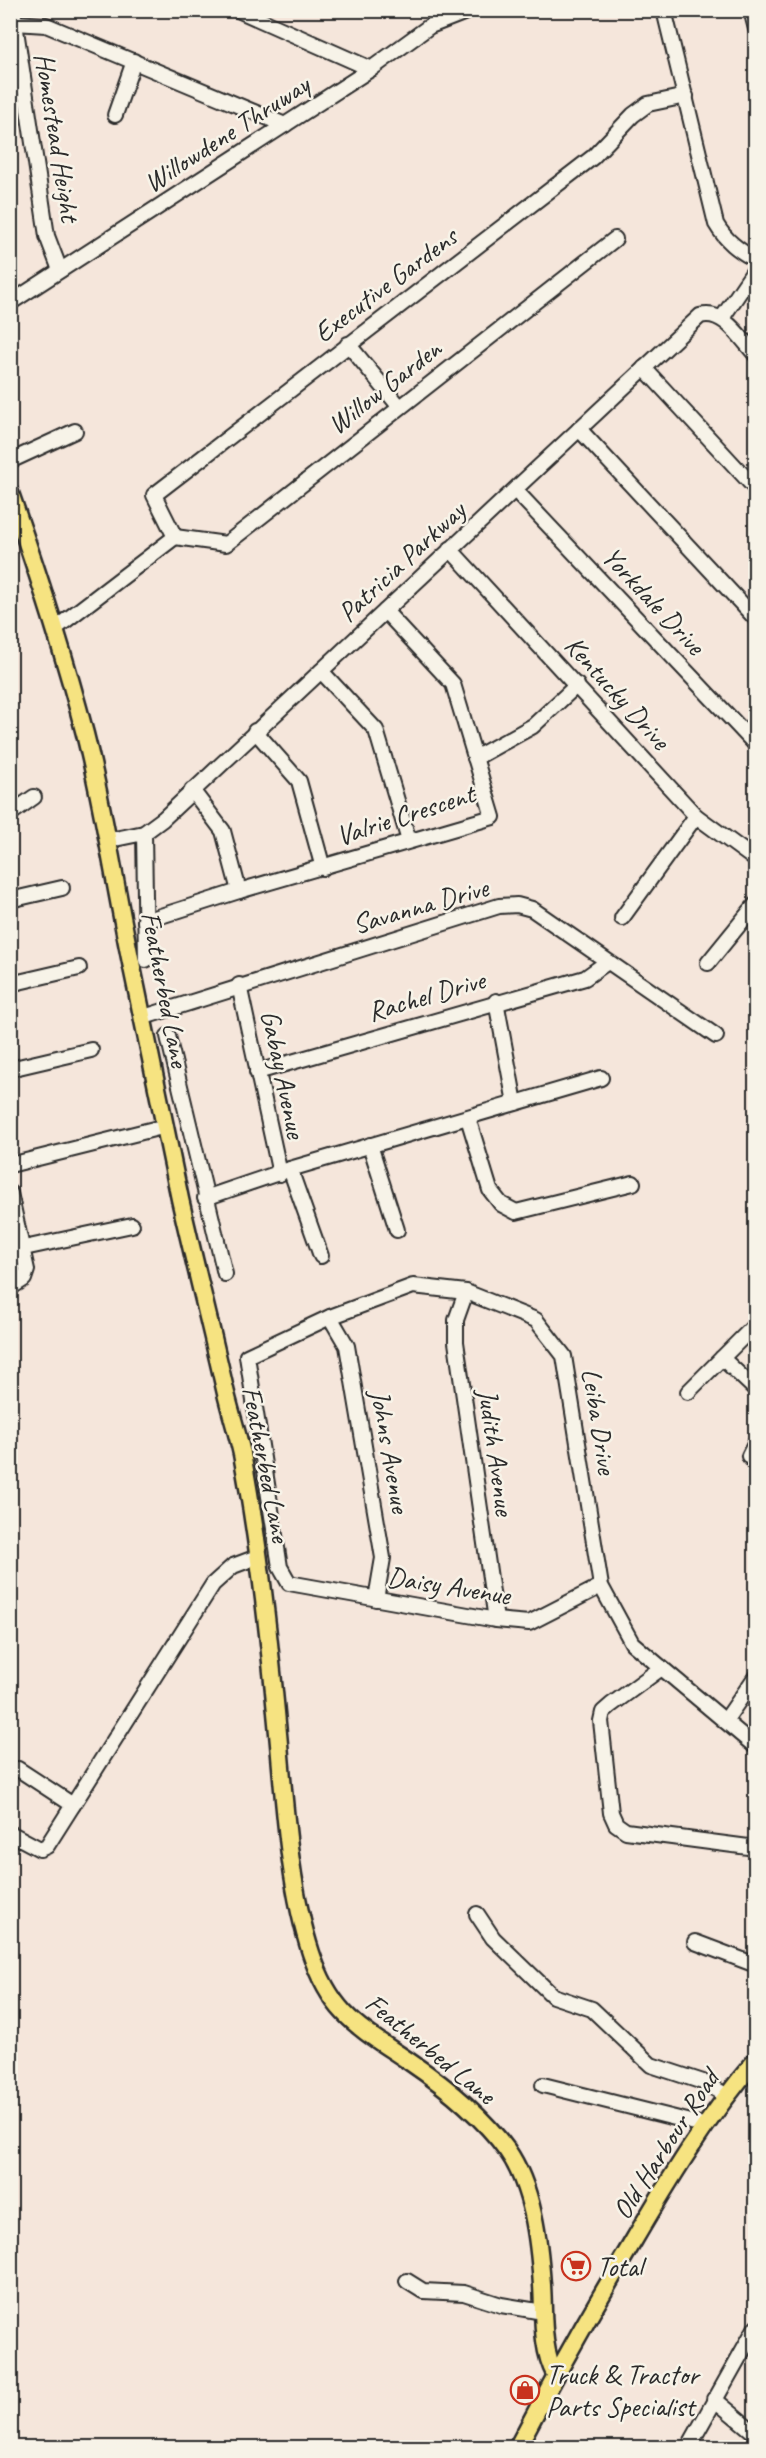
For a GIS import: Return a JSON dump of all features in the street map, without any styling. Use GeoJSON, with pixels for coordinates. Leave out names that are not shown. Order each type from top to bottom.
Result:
{"type":"FeatureCollection","features":[{"type":"Feature","properties":{"kind":"main road","name":"Featherbed Lane"},"geometry":{"type":"LineString","coordinates":[[10,493],[56,628],[86,735],[110,840],[132,971],[246,1479],[297,1888],[312,1956],[332,1998],[345,2015],[361,2030],[415,2065],[448,2092],[507,2151],[516,2166],[532,2210],[542,2282],[547,2347],[551,2370],[555,2374]]}},
{"type":"Feature","properties":{"kind":"main road","name":"Old Harbour Road"},"geometry":{"type":"LineString","coordinates":[[517,2448],[555,2374],[703,2126],[756,2060]]}},
{"type":"Feature","properties":{"kind":"street"},"geometry":{"type":"LineString","coordinates":[[238,10],[371,69]]}},
{"type":"Feature","properties":{"kind":"street","name":"Willowdene Thruway"},"geometry":{"type":"LineString","coordinates":[[10,303],[371,69],[430,26],[471,10]]}},
{"type":"Feature","properties":{"kind":"street"},"geometry":{"type":"LineString","coordinates":[[664,10],[716,224],[723,237],[737,249],[756,260]]}},
{"type":"Feature","properties":{"kind":"street"},"geometry":{"type":"LineString","coordinates":[[751,10],[756,29]]}},
{"type":"Feature","properties":{"kind":"street"},"geometry":{"type":"LineString","coordinates":[[14,17],[46,26],[134,61],[285,125]]}},
{"type":"Feature","properties":{"kind":"street","name":"Homestead Height"},"geometry":{"type":"LineString","coordinates":[[14,17],[47,236],[60,270]]}},
{"type":"Feature","properties":{"kind":"street"},"geometry":{"type":"LineString","coordinates":[[115,115],[134,61]]}},
{"type":"Feature","properties":{"kind":"street","name":"Executive Gardens"},"geometry":{"type":"LineString","coordinates":[[176,537],[154,495],[593,157],[633,115],[648,104],[686,96]]}},
{"type":"Feature","properties":{"kind":"street","name":"Willow Garden"},"geometry":{"type":"LineString","coordinates":[[176,537],[226,544],[399,406],[615,239]]}},
{"type":"Feature","properties":{"kind":"street"},"geometry":{"type":"LineString","coordinates":[[756,268],[722,318],[756,355]]}},
{"type":"Feature","properties":{"kind":"street","name":"Patricia Parkway"},"geometry":{"type":"LineString","coordinates":[[110,840],[144,833],[164,819],[192,790],[321,672],[700,315],[710,313],[722,318]]}},
{"type":"Feature","properties":{"kind":"street"},"geometry":{"type":"LineString","coordinates":[[348,344],[399,406]]}},
{"type":"Feature","properties":{"kind":"street"},"geometry":{"type":"LineString","coordinates":[[644,368],[756,489]]}},
{"type":"Feature","properties":{"kind":"street"},"geometry":{"type":"LineString","coordinates":[[579,429],[756,619]]}},
{"type":"Feature","properties":{"kind":"street"},"geometry":{"type":"LineString","coordinates":[[10,461],[75,431]]}},
{"type":"Feature","properties":{"kind":"street","name":"Yorkdale Drive"},"geometry":{"type":"LineString","coordinates":[[515,490],[756,746]]}},
{"type":"Feature","properties":{"kind":"street"},"geometry":{"type":"LineString","coordinates":[[56,628],[176,537]]}},
{"type":"Feature","properties":{"kind":"street","name":"Kentucky Drive"},"geometry":{"type":"LineString","coordinates":[[450,549],[696,816],[756,860]]}},
{"type":"Feature","properties":{"kind":"street","name":"Valrie Crescent"},"geometry":{"type":"LineString","coordinates":[[145,921],[409,840],[494,817],[453,684],[385,611]]}},
{"type":"Feature","properties":{"kind":"street"},"geometry":{"type":"LineString","coordinates":[[321,672],[376,730],[409,840]]}},
{"type":"Feature","properties":{"kind":"street"},"geometry":{"type":"LineString","coordinates":[[475,758],[533,726],[577,685]]}},
{"type":"Feature","properties":{"kind":"street"},"geometry":{"type":"LineString","coordinates":[[255,731],[299,781],[323,868]]}},
{"type":"Feature","properties":{"kind":"street"},"geometry":{"type":"LineString","coordinates":[[192,790],[223,831],[239,891]]}},
{"type":"Feature","properties":{"kind":"street"},"geometry":{"type":"LineString","coordinates":[[10,814],[34,797]]}},
{"type":"Feature","properties":{"kind":"street"},"geometry":{"type":"LineString","coordinates":[[622,918],[696,816]]}},
{"type":"Feature","properties":{"kind":"street"},"geometry":{"type":"LineString","coordinates":[[144,833],[146,960]]}},
{"type":"Feature","properties":{"kind":"street"},"geometry":{"type":"LineString","coordinates":[[10,900],[62,888]]}},
{"type":"Feature","properties":{"kind":"street"},"geometry":{"type":"LineString","coordinates":[[708,963],[756,904]]}},
{"type":"Feature","properties":{"kind":"street","name":"Savanna Drive"},"geometry":{"type":"LineString","coordinates":[[144,1017],[239,985],[499,906],[517,905],[532,909],[606,963],[716,1036]]}},
{"type":"Feature","properties":{"kind":"street","name":"Rachel Drive"},"geometry":{"type":"LineString","coordinates":[[257,1072],[496,1001],[585,978],[606,963]]}},
{"type":"Feature","properties":{"kind":"street"},"geometry":{"type":"LineString","coordinates":[[10,984],[79,968]]}},
{"type":"Feature","properties":{"kind":"street","name":"Gabay Avenue"},"geometry":{"type":"LineString","coordinates":[[239,985],[257,1072],[285,1172],[321,1256]]}},
{"type":"Feature","properties":{"kind":"street"},"geometry":{"type":"LineString","coordinates":[[496,1001],[514,1103]]}},
{"type":"Feature","properties":{"kind":"street"},"geometry":{"type":"LineString","coordinates":[[168,1036],[225,1274]]}},
{"type":"Feature","properties":{"kind":"street"},"geometry":{"type":"LineString","coordinates":[[10,1069],[91,1050]]}},
{"type":"Feature","properties":{"kind":"street"},"geometry":{"type":"LineString","coordinates":[[205,1198],[370,1145],[601,1078]]}},
{"type":"Feature","properties":{"kind":"street"},"geometry":{"type":"LineString","coordinates":[[468,1118],[490,1190],[501,1204],[516,1212],[633,1183]]}},
{"type":"Feature","properties":{"kind":"street"},"geometry":{"type":"LineString","coordinates":[[10,1165],[166,1126]]}},
{"type":"Feature","properties":{"kind":"street"},"geometry":{"type":"LineString","coordinates":[[370,1145],[397,1230]]}},
{"type":"Feature","properties":{"kind":"street"},"geometry":{"type":"LineString","coordinates":[[10,1193],[17,1250],[27,1270],[24,1280],[10,1288]]}},
{"type":"Feature","properties":{"kind":"street"},"geometry":{"type":"LineString","coordinates":[[17,1250],[132,1225]]}},
{"type":"Feature","properties":{"kind":"street","name":"Leiba Drive"},"geometry":{"type":"LineString","coordinates":[[266,1478],[247,1356],[330,1317],[413,1286],[466,1292],[536,1320],[564,1356],[601,1586],[632,1644],[756,1747]]}},
{"type":"Feature","properties":{"kind":"street","name":"Judith Avenue"},"geometry":{"type":"LineString","coordinates":[[466,1292],[456,1320],[456,1342],[495,1620]]}},
{"type":"Feature","properties":{"kind":"street","name":"Johns Avenue"},"geometry":{"type":"LineString","coordinates":[[330,1317],[347,1346],[383,1558],[376,1599]]}},
{"type":"Feature","properties":{"kind":"street"},"geometry":{"type":"LineString","coordinates":[[688,1392],[756,1324]]}},
{"type":"Feature","properties":{"kind":"street"},"geometry":{"type":"LineString","coordinates":[[722,1358],[756,1390]]}},
{"type":"Feature","properties":{"kind":"street"},"geometry":{"type":"LineString","coordinates":[[756,1442],[749,1456],[756,1464]]}},
{"type":"Feature","properties":{"kind":"street"},"geometry":{"type":"LineString","coordinates":[[246,1479],[266,1478]]}},
{"type":"Feature","properties":{"kind":"street","name":"Daisy Avenue"},"geometry":{"type":"LineString","coordinates":[[266,1478],[280,1567],[289,1584],[495,1620],[529,1623],[601,1586]]}},
{"type":"Feature","properties":{"kind":"street"},"geometry":{"type":"LineString","coordinates":[[10,1833],[40,1849],[47,1846],[213,1584],[233,1566],[257,1557]]}},
{"type":"Feature","properties":{"kind":"street"},"geometry":{"type":"LineString","coordinates":[[660,1669],[610,1705],[603,1712],[600,1721],[611,1813],[616,1824],[626,1832],[756,1848]]}},
{"type":"Feature","properties":{"kind":"street"},"geometry":{"type":"LineString","coordinates":[[725,1721],[756,1676]]}},
{"type":"Feature","properties":{"kind":"street"},"geometry":{"type":"LineString","coordinates":[[18,1769],[73,1805]]}},
{"type":"Feature","properties":{"kind":"street"},"geometry":{"type":"LineString","coordinates":[[477,1914],[493,1938],[553,1996],[592,2009],[651,2065],[703,2082],[726,2095]]}},
{"type":"Feature","properties":{"kind":"street"},"geometry":{"type":"LineString","coordinates":[[695,1942],[756,1965]]}},
{"type":"Feature","properties":{"kind":"street"},"geometry":{"type":"LineString","coordinates":[[543,2085],[703,2126]]}},
{"type":"Feature","properties":{"kind":"street"},"geometry":{"type":"LineString","coordinates":[[408,2281],[423,2291],[464,2293],[501,2305],[543,2312]]}},
{"type":"Feature","properties":{"kind":"street"},"geometry":{"type":"LineString","coordinates":[[688,2448],[756,2327]]}},
{"type":"Feature","properties":{"kind":"street"},"geometry":{"type":"LineString","coordinates":[[714,2399],[756,2434]]}},
{"type":"Feature","properties":{"kind":"place","name":"Total"},"geometry":{"type":"Point","coordinates":[576,2266]}},
{"type":"Feature","properties":{"kind":"place","name":"Truck & Tractor Parts Specialist"},"geometry":{"type":"Point","coordinates":[525,2390]}}]}
